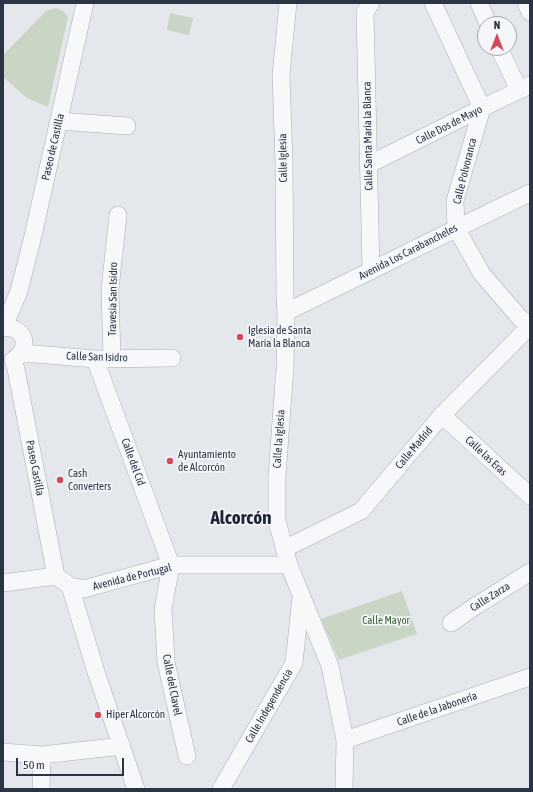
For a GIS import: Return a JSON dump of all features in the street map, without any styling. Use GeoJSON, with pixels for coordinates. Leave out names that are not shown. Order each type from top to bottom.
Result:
{"type":"FeatureCollection","features":[{"type":"Feature","properties":{"kind":"street","name":"Paseo de Castilla"},"geometry":{"type":"LineString","coordinates":[[4,327],[19,291],[32,240],[85,3]]}},
{"type":"Feature","properties":{"kind":"street","name":"Calle Iglesia"},"geometry":{"type":"LineString","coordinates":[[286,312],[281,75],[288,3]]}},
{"type":"Feature","properties":{"kind":"street","name":"Calle Santa María la Blanca"},"geometry":{"type":"LineString","coordinates":[[371,3],[365,12],[371,271]]}},
{"type":"Feature","properties":{"kind":"street"},"geometry":{"type":"LineString","coordinates":[[433,3],[482,108]]}},
{"type":"Feature","properties":{"kind":"street"},"geometry":{"type":"LineString","coordinates":[[479,3],[485,16]]}},
{"type":"Feature","properties":{"kind":"street"},"geometry":{"type":"LineString","coordinates":[[526,3],[530,12]]}},
{"type":"Feature","properties":{"kind":"street"},"geometry":{"type":"LineString","coordinates":[[504,56],[524,88]]}},
{"type":"Feature","properties":{"kind":"street","name":"Calle Dos de Mayo"},"geometry":{"type":"LineString","coordinates":[[368,165],[524,88]]}},
{"type":"Feature","properties":{"kind":"street","name":"Calle Polvoranca"},"geometry":{"type":"LineString","coordinates":[[482,108],[455,201],[456,228],[482,274],[520,318],[530,326]]}},
{"type":"Feature","properties":{"kind":"street"},"geometry":{"type":"LineString","coordinates":[[59,121],[127,126]]}},
{"type":"Feature","properties":{"kind":"street","name":"Avenida Los Carabancheles"},"geometry":{"type":"LineString","coordinates":[[286,312],[530,193]]}},
{"type":"Feature","properties":{"kind":"street","name":"Travesía San Isidro"},"geometry":{"type":"LineString","coordinates":[[112,359],[110,289],[118,215]]}},
{"type":"Feature","properties":{"kind":"street","name":"Paseo de Castilla"},"geometry":{"type":"LineString","coordinates":[[15,353],[19,291]]}},
{"type":"Feature","properties":{"kind":"street","name":"Calle la Iglesia"},"geometry":{"type":"LineString","coordinates":[[286,312],[285,370],[278,454],[276,521],[289,565]]}},
{"type":"Feature","properties":{"kind":"street","name":"Calle Madrid"},"geometry":{"type":"LineString","coordinates":[[284,549],[361,511],[442,415],[530,326]]}},
{"type":"Feature","properties":{"kind":"street"},"geometry":{"type":"LineString","coordinates":[[4,327],[15,329],[20,333],[15,353]]}},
{"type":"Feature","properties":{"kind":"street","name":"Calle San Isidro"},"geometry":{"type":"LineString","coordinates":[[15,353],[95,359],[172,358]]}},
{"type":"Feature","properties":{"kind":"street","name":"Paseo Castilla"},"geometry":{"type":"LineString","coordinates":[[15,353],[16,369],[56,576]]}},
{"type":"Feature","properties":{"kind":"street","name":"Calle del Cid"},"geometry":{"type":"LineString","coordinates":[[95,359],[171,565]]}},
{"type":"Feature","properties":{"kind":"street","name":"Calle las Eras"},"geometry":{"type":"LineString","coordinates":[[442,415],[530,496]]}},
{"type":"Feature","properties":{"kind":"street","name":"Avenida de Portugal"},"geometry":{"type":"LineString","coordinates":[[70,586],[84,589],[171,565],[289,565]]}},
{"type":"Feature","properties":{"kind":"street","name":"Calle del Clavel"},"geometry":{"type":"LineString","coordinates":[[171,565],[163,608],[166,662],[187,756]]}},
{"type":"Feature","properties":{"kind":"street"},"geometry":{"type":"LineString","coordinates":[[289,565],[330,666],[345,740],[344,789]]}},
{"type":"Feature","properties":{"kind":"street","name":"Calle Zarza"},"geometry":{"type":"LineString","coordinates":[[451,623],[530,572]]}},
{"type":"Feature","properties":{"kind":"street"},"geometry":{"type":"LineString","coordinates":[[3,584],[56,576],[70,586],[96,672],[136,789]]}},
{"type":"Feature","properties":{"kind":"street","name":"Calle Independencia"},"geometry":{"type":"LineString","coordinates":[[221,789],[294,663],[301,593]]}},
{"type":"Feature","properties":{"kind":"street","name":"Calle de la Jabonería"},"geometry":{"type":"LineString","coordinates":[[345,740],[530,677]]}},
{"type":"Feature","properties":{"kind":"street"},"geometry":{"type":"LineString","coordinates":[[3,752],[42,755],[122,746]]}},
{"type":"Feature","properties":{"kind":"street"},"geometry":{"type":"LineString","coordinates":[[41,789],[42,755]]}},
{"type":"Feature","properties":{"kind":"green space"},"geometry":{"type":"Polygon","coordinates":[[[56,8],[63,11],[68,17],[48,107],[27,98],[3,77],[3,55],[46,11],[56,8]]]}},
{"type":"Feature","properties":{"kind":"green space"},"geometry":{"type":"Polygon","coordinates":[[[170,13],[193,18],[189,35],[167,30],[170,13]]]}},
{"type":"Feature","properties":{"kind":"green space","name":"Calle Mayor"},"geometry":{"type":"Polygon","coordinates":[[[402,591],[417,634],[339,660],[321,619],[402,591]]]}},
{"type":"Feature","properties":{"kind":"place","name":"Iglesia de Santa María la Blanca"},"geometry":{"type":"Point","coordinates":[240,337]}},
{"type":"Feature","properties":{"kind":"place","name":"Ayuntamiento de Alcorcón"},"geometry":{"type":"Point","coordinates":[170,461]}},
{"type":"Feature","properties":{"kind":"place","name":"Cash Converters"},"geometry":{"type":"Point","coordinates":[60,480]}},
{"type":"Feature","properties":{"kind":"place","name":"Hiper Alcorcón"},"geometry":{"type":"Point","coordinates":[98,715]}},
{"type":"Feature","properties":{"kind":"district","name":"Alcorcón"},"geometry":{"type":"Point","coordinates":[241,518]}}]}
